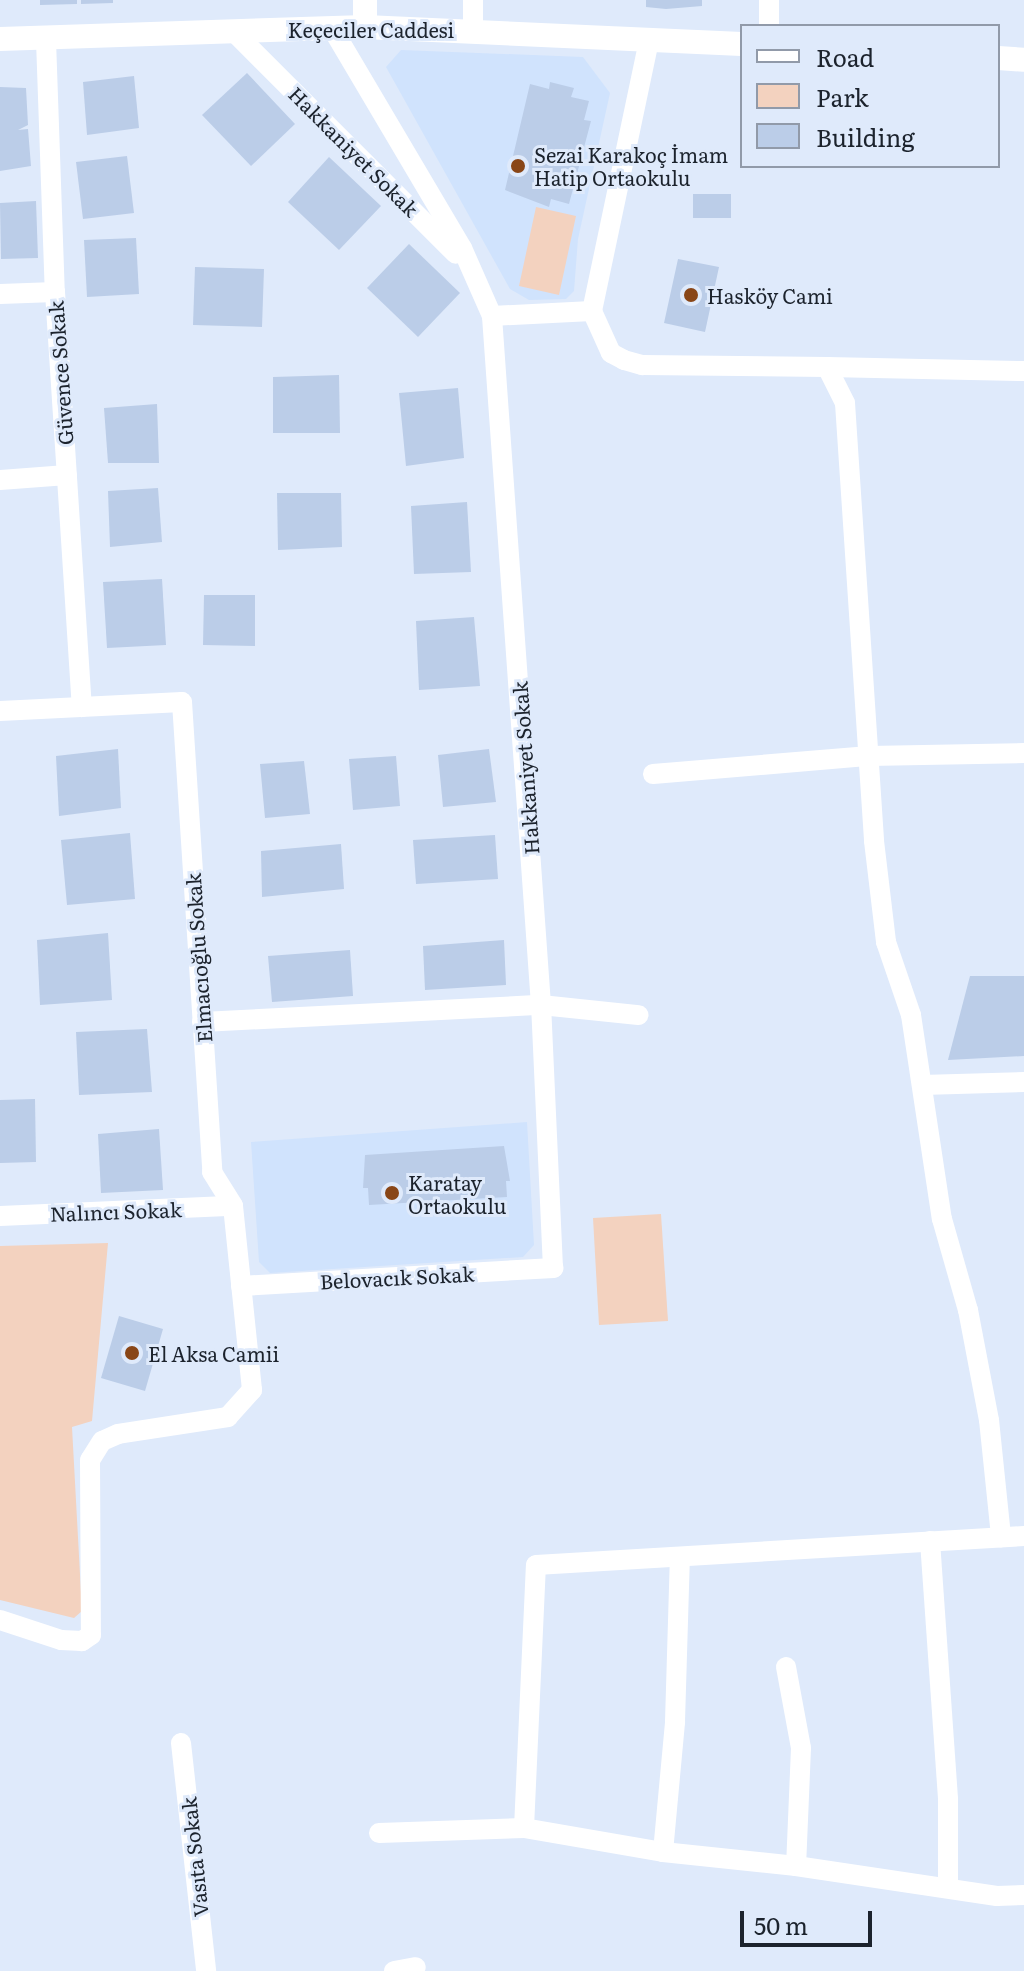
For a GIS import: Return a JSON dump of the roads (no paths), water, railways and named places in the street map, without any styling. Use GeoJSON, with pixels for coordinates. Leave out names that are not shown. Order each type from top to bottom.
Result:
{"type":"FeatureCollection","features":[{"type":"Feature","properties":{"kind":"street"},"geometry":{"type":"LineString","coordinates":[[365,0],[365,27]]}},
{"type":"Feature","properties":{"kind":"street"},"geometry":{"type":"LineString","coordinates":[[473,0],[473,29]]}},
{"type":"Feature","properties":{"kind":"street"},"geometry":{"type":"LineString","coordinates":[[769,0],[769,24]]}},
{"type":"Feature","properties":{"kind":"street","name":"Keçeciler Caddesi"},"geometry":{"type":"LineString","coordinates":[[0,39],[46,40],[365,27],[473,29],[740,44]]}},
{"type":"Feature","properties":{"kind":"street","name":"Hakkaniyet Sokak"},"geometry":{"type":"LineString","coordinates":[[332,28],[474,272],[492,316],[541,1005],[553,1268]]}},
{"type":"Feature","properties":{"kind":"street","name":"Hakkaniyet Sokak"},"geometry":{"type":"LineString","coordinates":[[233,31],[474,272]]}},
{"type":"Feature","properties":{"kind":"street","name":"Güvence Sokak"},"geometry":{"type":"LineString","coordinates":[[46,40],[55,292],[82,707]]}},
{"type":"Feature","properties":{"kind":"street"},"geometry":{"type":"LineString","coordinates":[[649,41],[592,311],[611,353],[642,365],[1024,371]]}},
{"type":"Feature","properties":{"kind":"street"},"geometry":{"type":"LineString","coordinates":[[1000,58],[1024,60]]}},
{"type":"Feature","properties":{"kind":"street"},"geometry":{"type":"LineString","coordinates":[[0,294],[55,292]]}},
{"type":"Feature","properties":{"kind":"street"},"geometry":{"type":"LineString","coordinates":[[492,316],[592,311]]}},
{"type":"Feature","properties":{"kind":"street"},"geometry":{"type":"LineString","coordinates":[[827,367],[845,403],[852,460],[869,756],[886,942],[911,1015],[948,1247],[968,1310],[989,1420],[1001,1537]]}},
{"type":"Feature","properties":{"kind":"street"},"geometry":{"type":"LineString","coordinates":[[0,480],[67,475]]}},
{"type":"Feature","properties":{"kind":"street","name":"Elmacıoğlu Sokak"},"geometry":{"type":"LineString","coordinates":[[0,711],[182,702],[212,1172],[233,1206],[252,1390],[228,1417],[118,1434],[102,1441],[90,1460],[91,1635],[82,1641],[61,1640],[0,1620]]}},
{"type":"Feature","properties":{"kind":"street"},"geometry":{"type":"LineString","coordinates":[[653,774],[869,756],[1024,753]]}},
{"type":"Feature","properties":{"kind":"street"},"geometry":{"type":"LineString","coordinates":[[202,1022],[541,1005],[638,1015]]}},
{"type":"Feature","properties":{"kind":"street"},"geometry":{"type":"LineString","coordinates":[[922,1085],[1024,1082]]}},
{"type":"Feature","properties":{"kind":"street","name":"Nalıncı Sokak"},"geometry":{"type":"LineString","coordinates":[[0,1216],[233,1206]]}},
{"type":"Feature","properties":{"kind":"street","name":"Belovacık Sokak"},"geometry":{"type":"LineString","coordinates":[[241,1286],[553,1268]]}},
{"type":"Feature","properties":{"kind":"street"},"geometry":{"type":"LineString","coordinates":[[524,1828],[536,1565],[1024,1536]]}},
{"type":"Feature","properties":{"kind":"street"},"geometry":{"type":"LineString","coordinates":[[930,1541],[948,1799],[948,1886]]}},
{"type":"Feature","properties":{"kind":"street"},"geometry":{"type":"LineString","coordinates":[[663,1852],[675,1722],[680,1557]]}},
{"type":"Feature","properties":{"kind":"street"},"geometry":{"type":"LineString","coordinates":[[786,1667],[801,1748],[796,1866]]}},
{"type":"Feature","properties":{"kind":"street","name":"Vasıta Sokak"},"geometry":{"type":"LineString","coordinates":[[181,1743],[206,1971]]}},
{"type":"Feature","properties":{"kind":"street"},"geometry":{"type":"LineString","coordinates":[[379,1833],[524,1828],[663,1852],[948,1886],[997,1896],[1024,1895]]}},
{"type":"Feature","properties":{"kind":"street"},"geometry":{"type":"LineString","coordinates":[[394,1971],[416,1967]]}},
{"type":"Feature","properties":{"kind":"place","name":"Sezai Karakoç İmam Hatip Ortaokulu"},"geometry":{"type":"Point","coordinates":[518,166]}},
{"type":"Feature","properties":{"kind":"place","name":"Hasköy Cami"},"geometry":{"type":"Point","coordinates":[691,295]}},
{"type":"Feature","properties":{"kind":"place","name":"Karatay Ortaokulu"},"geometry":{"type":"Point","coordinates":[392,1193]}},
{"type":"Feature","properties":{"kind":"place","name":"El Aksa Camii"},"geometry":{"type":"Point","coordinates":[132,1353]}}]}
